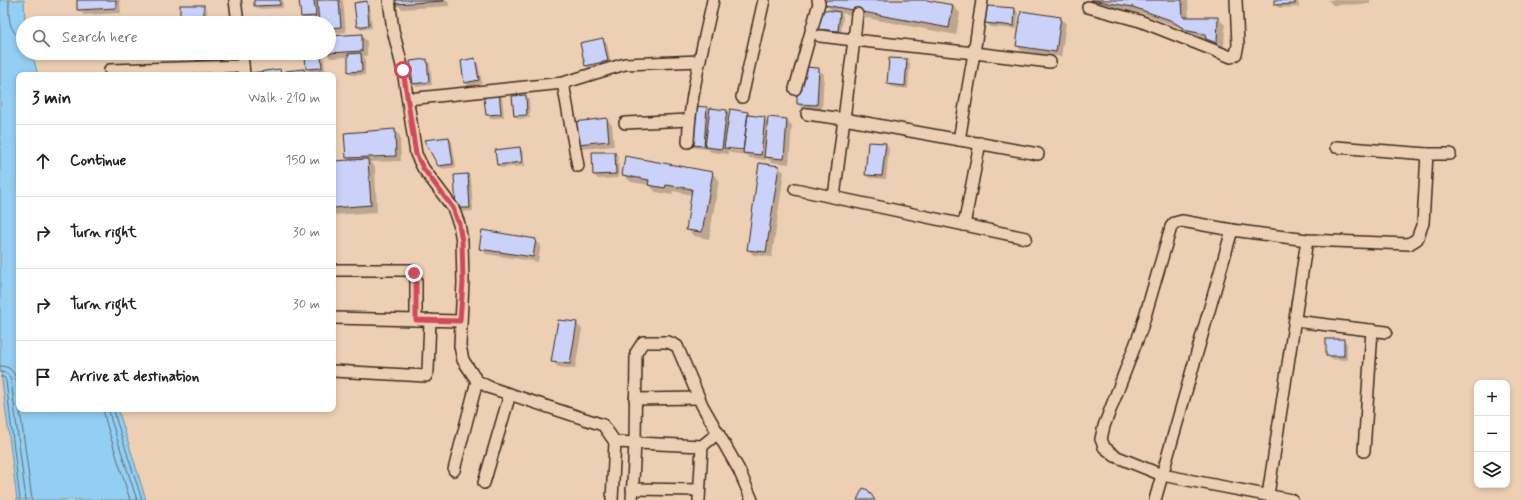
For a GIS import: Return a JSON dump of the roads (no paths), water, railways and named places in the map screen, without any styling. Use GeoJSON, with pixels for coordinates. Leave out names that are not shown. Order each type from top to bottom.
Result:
{"type":"FeatureCollection","features":[{"type":"Feature","properties":{"kind":"street"},"geometry":{"type":"LineString","coordinates":[[236,0],[237,16]]}},
{"type":"Feature","properties":{"kind":"street"},"geometry":{"type":"LineString","coordinates":[[389,0],[393,30],[403,70],[416,154],[423,168],[453,208],[459,224],[462,241],[463,282],[460,346],[463,360],[477,381],[510,394],[603,425],[615,442],[612,500]]}},
{"type":"Feature","properties":{"kind":"street"},"geometry":{"type":"LineString","coordinates":[[688,142],[689,120],[693,94],[713,0]]}},
{"type":"Feature","properties":{"kind":"street"},"geometry":{"type":"LineString","coordinates":[[742,97],[764,0]]}},
{"type":"Feature","properties":{"kind":"street"},"geometry":{"type":"LineString","coordinates":[[795,89],[819,3],[818,0]]}},
{"type":"Feature","properties":{"kind":"street"},"geometry":{"type":"LineString","coordinates":[[959,140],[982,0]]}},
{"type":"Feature","properties":{"kind":"street"},"geometry":{"type":"LineString","coordinates":[[1088,7],[1140,21],[1231,57],[1236,54],[1238,45],[1236,0]]}},
{"type":"Feature","properties":{"kind":"street"},"geometry":{"type":"LineString","coordinates":[[834,197],[857,14]]}},
{"type":"Feature","properties":{"kind":"street"},"geometry":{"type":"LineString","coordinates":[[820,36],[1050,62]]}},
{"type":"Feature","properties":{"kind":"street"},"geometry":{"type":"LineString","coordinates":[[110,70],[244,70],[243,60]]}},
{"type":"Feature","properties":{"kind":"street"},"geometry":{"type":"LineString","coordinates":[[408,99],[563,83],[625,64],[700,61]]}},
{"type":"Feature","properties":{"kind":"street"},"geometry":{"type":"LineString","coordinates":[[563,83],[578,166]]}},
{"type":"Feature","properties":{"kind":"street"},"geometry":{"type":"LineString","coordinates":[[807,114],[844,119],[1038,154]]}},
{"type":"Feature","properties":{"kind":"street"},"geometry":{"type":"LineString","coordinates":[[625,124],[689,120]]}},
{"type":"Feature","properties":{"kind":"street"},"geometry":{"type":"LineString","coordinates":[[964,225],[980,143]]}},
{"type":"Feature","properties":{"kind":"street"},"geometry":{"type":"LineString","coordinates":[[1336,147],[1427,154],[1450,154]]}},
{"type":"Feature","properties":{"kind":"street"},"geometry":{"type":"LineString","coordinates":[[1292,500],[1162,475],[1114,456],[1104,447],[1102,443],[1101,438],[1104,426],[1141,330],[1171,228],[1174,223],[1182,221],[1232,230],[1308,240],[1409,244],[1417,239],[1423,223],[1427,154]]}},
{"type":"Feature","properties":{"kind":"street"},"geometry":{"type":"LineString","coordinates":[[795,189],[1026,238]]}},
{"type":"Feature","properties":{"kind":"street"},"geometry":{"type":"LineString","coordinates":[[1155,500],[1232,230]]}},
{"type":"Feature","properties":{"kind":"street"},"geometry":{"type":"LineString","coordinates":[[1268,495],[1308,240]]}},
{"type":"Feature","properties":{"kind":"street"},"geometry":{"type":"LineString","coordinates":[[336,270],[411,270],[416,279],[416,320]]}},
{"type":"Feature","properties":{"kind":"street"},"geometry":{"type":"LineString","coordinates":[[336,318],[460,321]]}},
{"type":"Feature","properties":{"kind":"street"},"geometry":{"type":"LineString","coordinates":[[336,371],[426,376],[428,371],[430,320]]}},
{"type":"Feature","properties":{"kind":"street"},"geometry":{"type":"LineString","coordinates":[[1295,321],[1386,332]]}},
{"type":"Feature","properties":{"kind":"street"},"geometry":{"type":"LineString","coordinates":[[1364,451],[1372,330]]}},
{"type":"Feature","properties":{"kind":"street"},"geometry":{"type":"LineString","coordinates":[[702,446],[699,495],[632,495],[635,443],[636,353],[643,342],[668,342],[677,346],[699,398],[739,470],[752,500]]}},
{"type":"Feature","properties":{"kind":"street"},"geometry":{"type":"LineString","coordinates":[[454,470],[477,381]]}},
{"type":"Feature","properties":{"kind":"street"},"geometry":{"type":"LineString","coordinates":[[484,483],[510,394]]}},
{"type":"Feature","properties":{"kind":"street"},"geometry":{"type":"LineString","coordinates":[[635,399],[699,398]]}},
{"type":"Feature","properties":{"kind":"street"},"geometry":{"type":"LineString","coordinates":[[615,442],[702,446],[718,433]]}},
{"type":"Feature","properties":{"kind":"water"},"geometry":{"type":"Polygon","coordinates":[[[0,0],[24,0],[25,16],[16,16],[16,60],[34,60],[37,72],[16,72],[16,412],[119,412],[146,500],[17,500],[0,364],[0,0]]]}}]}
